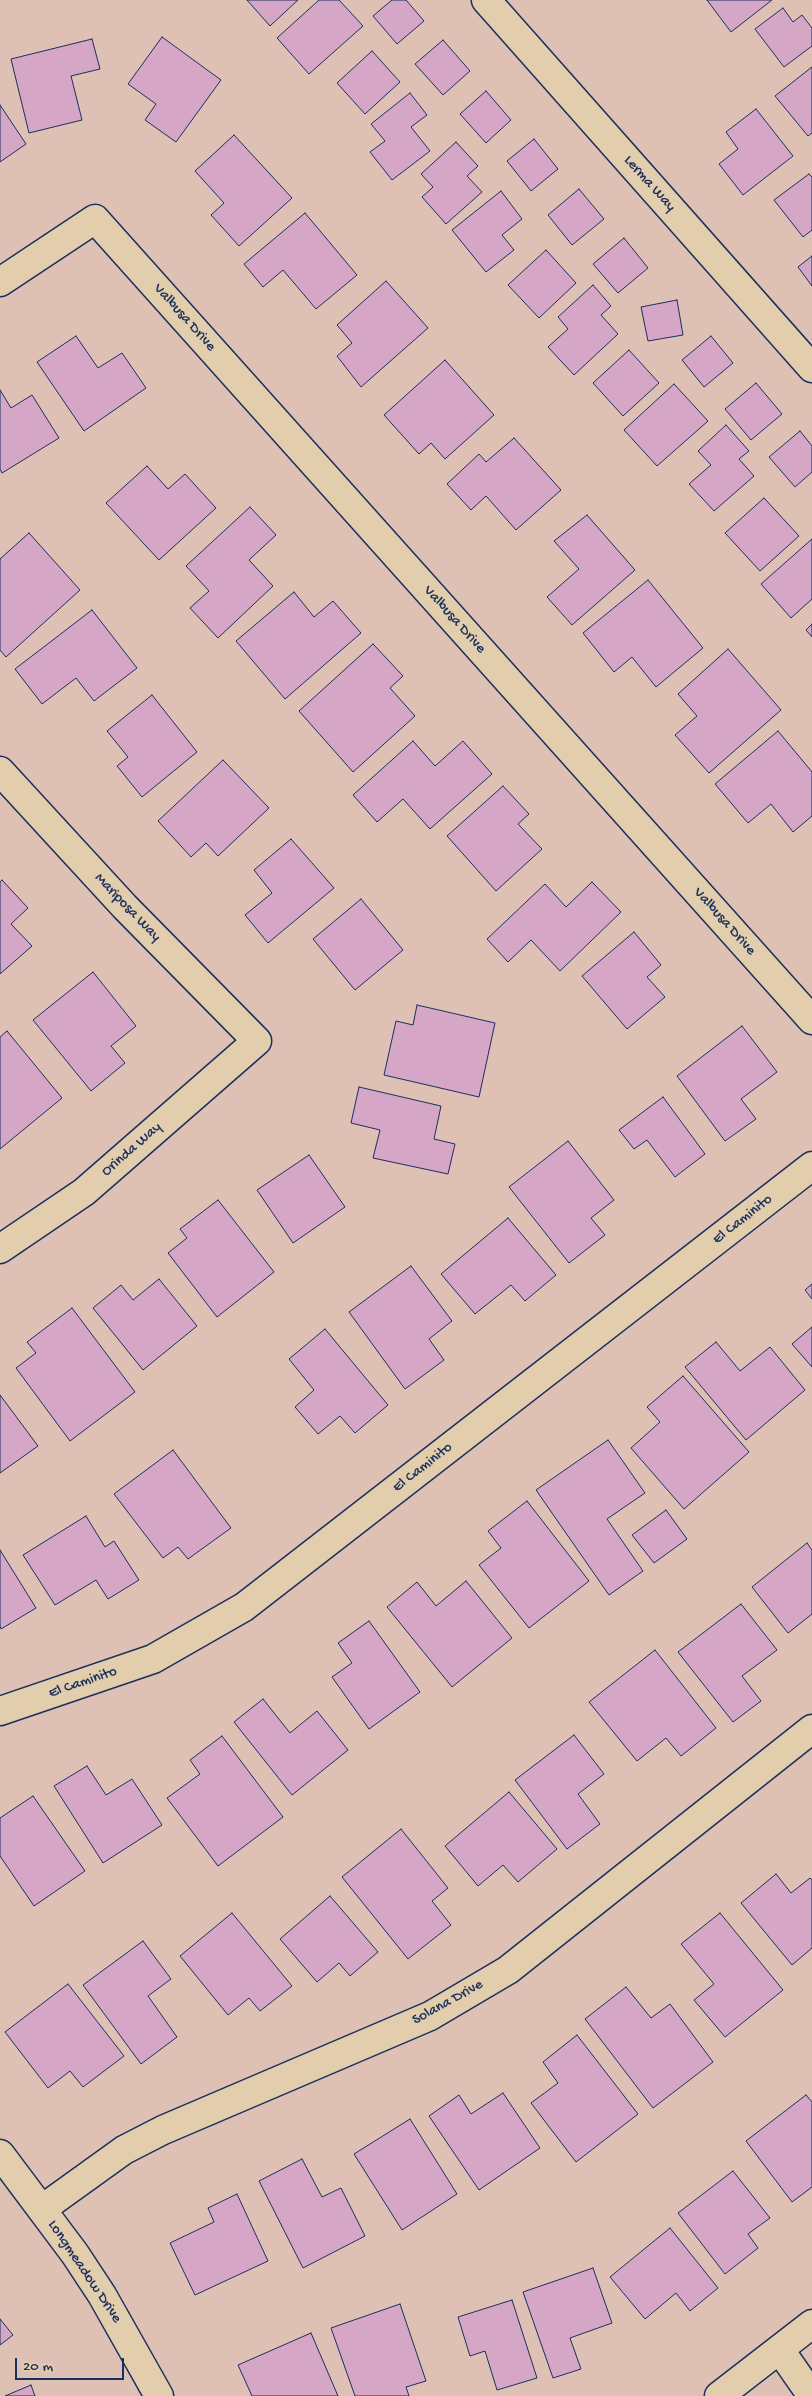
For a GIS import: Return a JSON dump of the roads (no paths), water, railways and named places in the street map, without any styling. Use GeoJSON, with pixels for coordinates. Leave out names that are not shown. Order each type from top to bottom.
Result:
{"type":"FeatureCollection","features":[{"type":"Feature","properties":{"kind":"street","name":"Lerma Way"},"geometry":{"type":"LineString","coordinates":[[486,0],[812,368]]}},
{"type":"Feature","properties":{"kind":"street","name":"Valbusa Drive"},"geometry":{"type":"LineString","coordinates":[[0,282],[95,219],[812,1020]]}},
{"type":"Feature","properties":{"kind":"street","name":"Mariposa Way"},"geometry":{"type":"LineString","coordinates":[[0,771],[125,907],[257,1041]]}},
{"type":"Feature","properties":{"kind":"street","name":"Orinda Way"},"geometry":{"type":"LineString","coordinates":[[0,1249],[84,1192],[257,1041]]}},
{"type":"Feature","properties":{"kind":"street","name":"El Caminito"},"geometry":{"type":"LineString","coordinates":[[0,1711],[152,1659],[244,1607],[812,1166]]}},
{"type":"Feature","properties":{"kind":"street","name":"Solana Drive"},"geometry":{"type":"LineString","coordinates":[[42,2209],[124,2150],[163,2130],[430,2016],[508,1970],[812,1728]]}},
{"type":"Feature","properties":{"kind":"street","name":"Longmeadow Drive"},"geometry":{"type":"LineString","coordinates":[[0,2154],[42,2209],[102,2295],[159,2396]]}},
{"type":"Feature","properties":{"kind":"street"},"geometry":{"type":"LineString","coordinates":[[719,2396],[812,2324]]}},
{"type":"Feature","properties":{"kind":"street"},"geometry":{"type":"LineString","coordinates":[[780,2350],[812,2396]]}}]}
